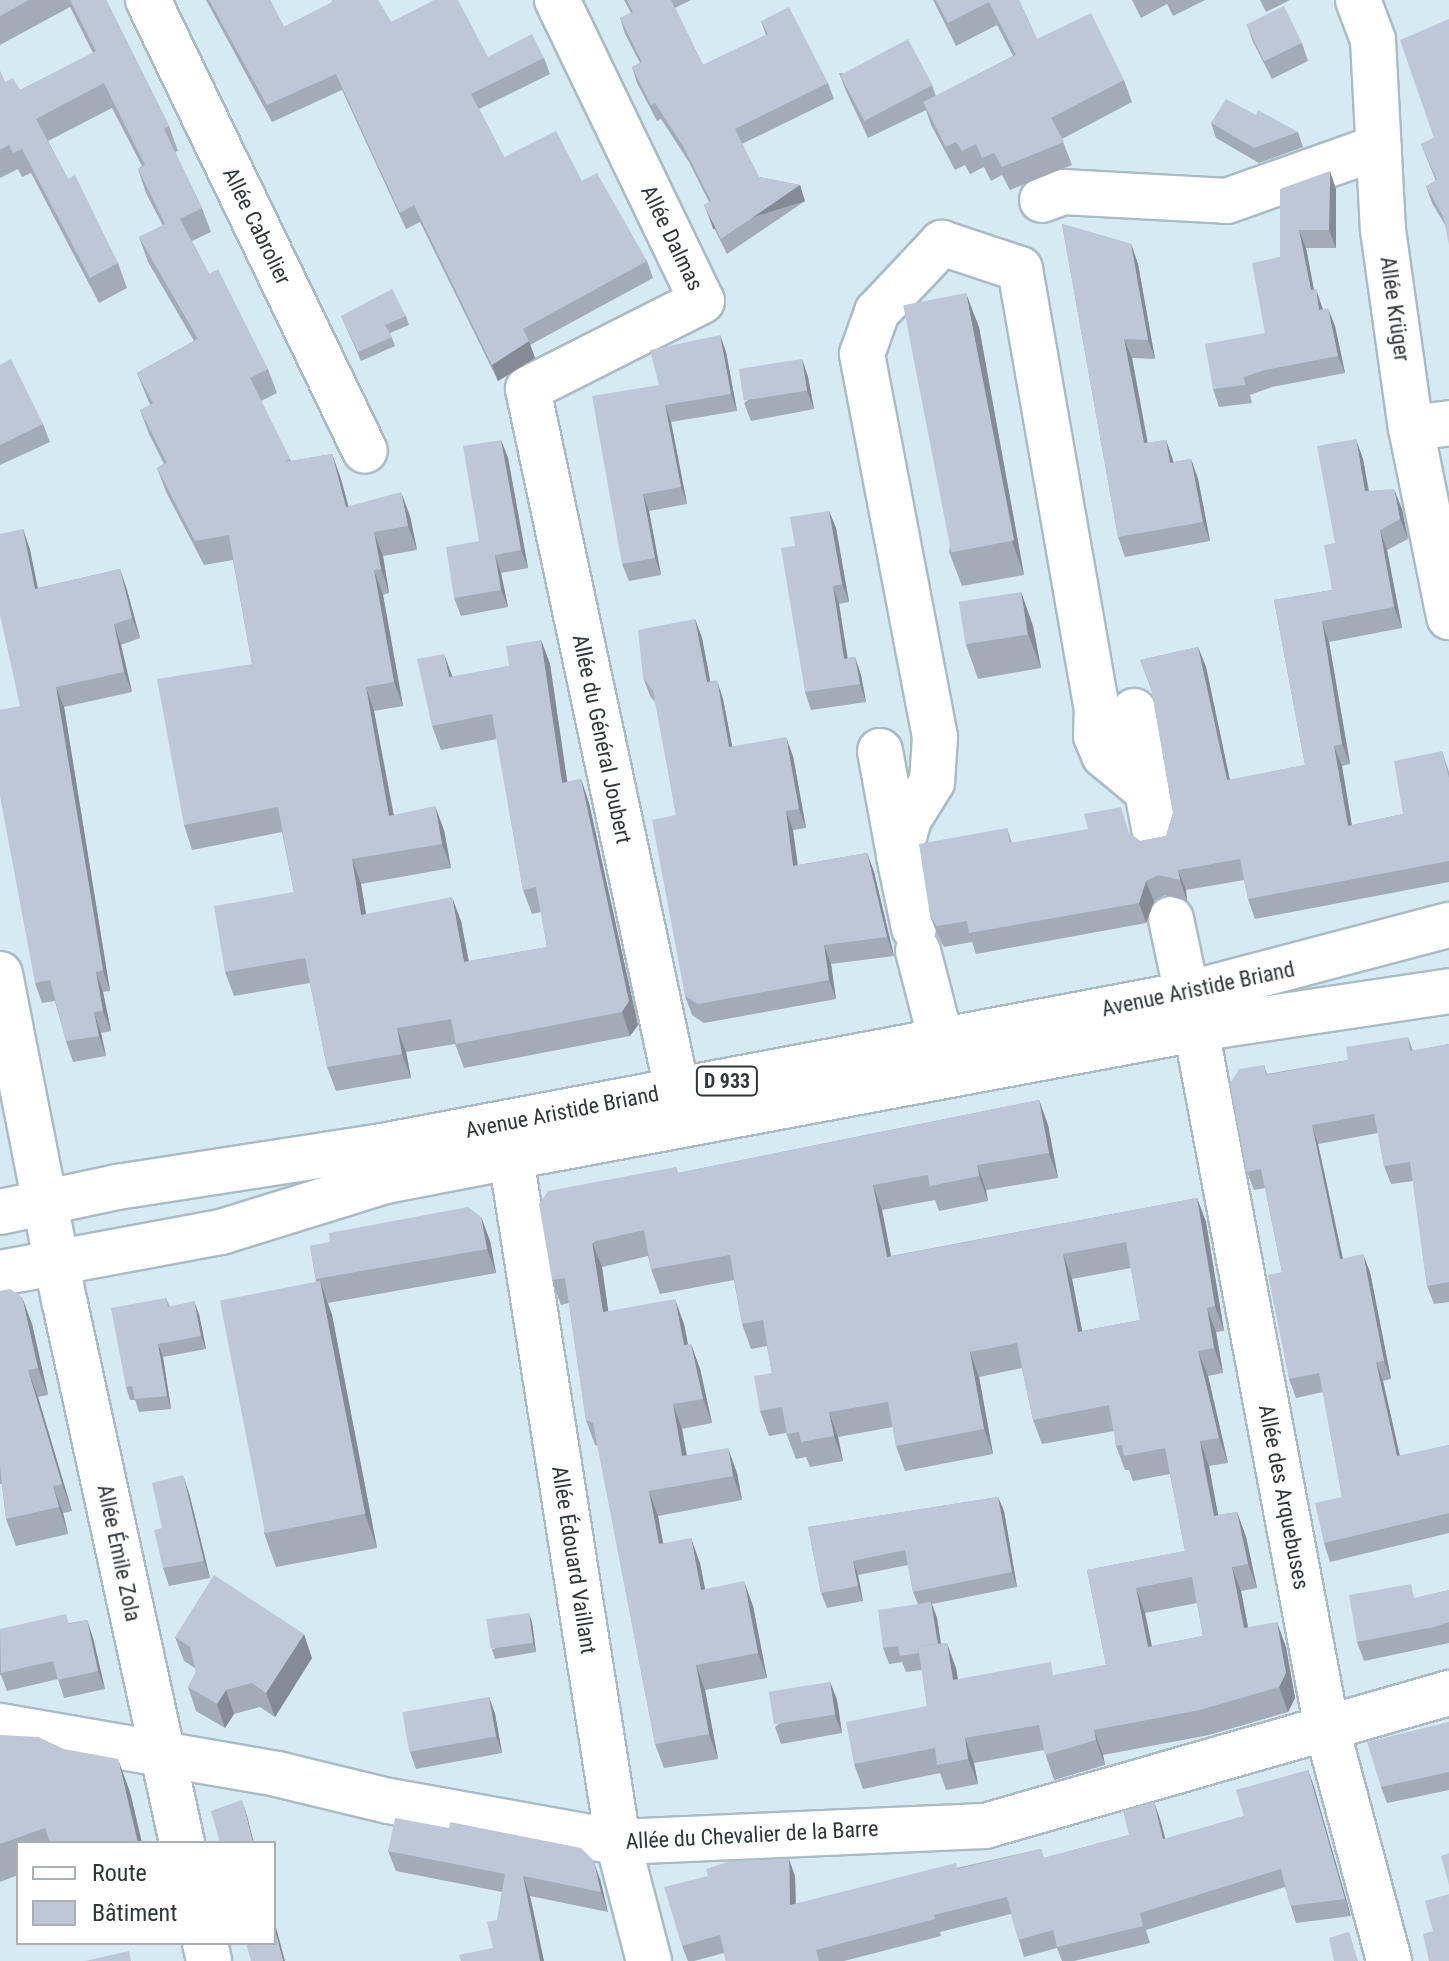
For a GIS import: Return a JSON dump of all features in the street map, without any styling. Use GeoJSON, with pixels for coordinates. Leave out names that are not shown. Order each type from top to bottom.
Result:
{"type":"FeatureCollection","features":[{"type":"Feature","properties":{"kind":"street","name":"Allée Cabrolier"},"geometry":{"type":"LineString","coordinates":[[148,0],[365,451]]}},
{"type":"Feature","properties":{"kind":"street","name":"Allée Dalmas"},"geometry":{"type":"LineString","coordinates":[[528,389],[702,301],[557,0]]}},
{"type":"Feature","properties":{"kind":"street","name":"Allée Krüger"},"geometry":{"type":"LineString","coordinates":[[1375,6],[1383,230],[1430,426],[1449,617]]}},
{"type":"Feature","properties":{"kind":"street"},"geometry":{"type":"LineString","coordinates":[[1042,200],[1063,192],[1227,201],[1379,147]]}},
{"type":"Feature","properties":{"kind":"street"},"geometry":{"type":"LineString","coordinates":[[899,856],[909,819],[932,782],[935,737],[862,354],[877,312],[942,243],[1020,269],[1097,708],[1096,736],[1104,755],[1147,791]]}},
{"type":"Feature","properties":{"kind":"street","name":"Allée du Général Joubert"},"geometry":{"type":"LineString","coordinates":[[528,389],[677,1090]]}},
{"type":"Feature","properties":{"kind":"street"},"geometry":{"type":"LineString","coordinates":[[1134,711],[1156,838]]}},
{"type":"Feature","properties":{"kind":"street"},"geometry":{"type":"LineString","coordinates":[[880,751],[916,940],[941,1040]]}},
{"type":"Feature","properties":{"kind":"street","name":"Allée des Arquebuses"},"geometry":{"type":"LineString","coordinates":[[1171,919],[1327,1729],[1389,1961]]}},
{"type":"Feature","properties":{"kind":"street","name":"Avenue Aristide Briand"},"geometry":{"type":"LineString","coordinates":[[0,1273],[221,1232],[386,1181],[1191,1012],[1449,925]]}},
{"type":"Feature","properties":{"kind":"street","name":"Allée Émile Zola"},"geometry":{"type":"LineString","coordinates":[[0,974],[57,1263],[182,1841]]}},
{"type":"Feature","properties":{"kind":"street","name":"Avenue Aristide Briand"},"geometry":{"type":"LineString","coordinates":[[0,1212],[45,1201],[382,1146],[941,1040],[1191,1012],[1449,991]]}},
{"type":"Feature","properties":{"kind":"street","name":"Allée Édouard Vaillant"},"geometry":{"type":"LineString","coordinates":[[511,1157],[618,1842],[649,1961]]}},
{"type":"Feature","properties":{"kind":"street","name":"Allée du Chevalier de la Barre"},"geometry":{"type":"LineString","coordinates":[[0,1726],[618,1842],[985,1826],[1449,1693]]}},
{"type":"Feature","properties":{"kind":"building"},"geometry":{"type":"Polygon","coordinates":[[[0,0],[29,0],[0,16],[0,0]]]}},
{"type":"Feature","properties":{"kind":"building"},"geometry":{"type":"Polygon","coordinates":[[[70,0],[106,0],[169,126],[164,129],[202,208],[180,219],[209,274],[218,269],[268,369],[250,378],[290,459],[284,462],[332,454],[346,507],[401,492],[408,526],[374,532],[381,569],[374,570],[394,682],[366,687],[389,816],[435,806],[442,844],[352,859],[361,915],[452,897],[464,962],[547,947],[536,887],[523,890],[492,714],[432,726],[417,659],[444,654],[449,677],[509,666],[506,646],[541,640],[562,783],[581,779],[629,1001],[622,1012],[456,1044],[451,1019],[397,1028],[402,1054],[327,1067],[305,958],[225,972],[214,906],[294,892],[278,807],[184,825],[157,679],[252,664],[229,535],[195,541],[157,468],[167,463],[140,410],[153,403],[137,373],[198,339],[139,237],[165,224],[138,169],[145,165],[104,83],[36,119],[68,179],[75,175],[118,263],[90,278],[22,149],[13,153],[9,145],[0,150],[0,71],[5,82],[13,78],[20,90],[96,51],[70,0]]]}},
{"type":"Feature","properties":{"kind":"building"},"geometry":{"type":"Polygon","coordinates":[[[209,0],[270,0],[284,27],[333,0],[378,0],[391,22],[434,0],[458,0],[488,57],[532,34],[544,58],[471,94],[504,157],[556,131],[582,181],[597,173],[647,261],[523,329],[529,341],[492,365],[414,205],[400,213],[336,74],[267,105],[209,0]]]}},
{"type":"Feature","properties":{"kind":"building"},"geometry":{"type":"Polygon","coordinates":[[[627,0],[671,0],[703,65],[768,34],[761,21],[789,7],[828,83],[735,129],[759,177],[800,185],[721,239],[704,205],[711,201],[683,146],[655,103],[651,105],[632,67],[642,62],[620,18],[633,12],[627,0]]]}},
{"type":"Feature","properties":{"kind":"building"},"geometry":{"type":"Polygon","coordinates":[[[936,0],[1019,0],[1037,39],[1091,13],[1124,80],[1051,118],[1064,142],[1002,167],[994,153],[982,158],[976,144],[962,151],[956,142],[946,147],[923,102],[1016,55],[989,2],[948,23],[936,0]]]}},
{"type":"Feature","properties":{"kind":"building"},"geometry":{"type":"Polygon","coordinates":[[[1284,6],[1302,43],[1264,61],[1246,24],[1284,6]]]}},
{"type":"Feature","properties":{"kind":"building"},"geometry":{"type":"Polygon","coordinates":[[[1449,19],[1449,245],[1443,216],[1426,186],[1437,180],[1421,144],[1434,138],[1400,40],[1449,19]]]}},
{"type":"Feature","properties":{"kind":"building"},"geometry":{"type":"Polygon","coordinates":[[[908,39],[932,85],[864,121],[840,75],[908,39]]]}},
{"type":"Feature","properties":{"kind":"building"},"geometry":{"type":"Polygon","coordinates":[[[1226,99],[1256,115],[1258,110],[1298,132],[1254,148],[1211,123],[1226,99]]]}},
{"type":"Feature","properties":{"kind":"building"},"geometry":{"type":"Polygon","coordinates":[[[1330,171],[1329,230],[1299,230],[1311,290],[1316,289],[1319,310],[1328,308],[1338,356],[1265,370],[1244,377],[1245,385],[1213,389],[1205,344],[1265,333],[1252,263],[1280,257],[1280,189],[1330,171]]]}},
{"type":"Feature","properties":{"kind":"building"},"geometry":{"type":"Polygon","coordinates":[[[1062,224],[1131,244],[1148,340],[1124,339],[1144,443],[1166,440],[1170,463],[1191,459],[1203,522],[1118,537],[1062,224]]]}},
{"type":"Feature","properties":{"kind":"building"},"geometry":{"type":"Polygon","coordinates":[[[392,289],[406,316],[385,325],[392,337],[358,352],[341,316],[392,289]]]}},
{"type":"Feature","properties":{"kind":"building"},"geometry":{"type":"Polygon","coordinates":[[[966,293],[1014,540],[951,553],[903,305],[966,293]]]}},
{"type":"Feature","properties":{"kind":"building"},"geometry":{"type":"Polygon","coordinates":[[[720,335],[731,394],[665,405],[681,487],[643,494],[655,558],[622,564],[592,396],[659,385],[650,350],[720,335]]]}},
{"type":"Feature","properties":{"kind":"building"},"geometry":{"type":"Polygon","coordinates":[[[11,359],[43,424],[0,445],[0,365],[11,359]]]}},
{"type":"Feature","properties":{"kind":"building"},"geometry":{"type":"Polygon","coordinates":[[[802,359],[807,391],[744,401],[739,369],[802,359]]]}},
{"type":"Feature","properties":{"kind":"building"},"geometry":{"type":"Polygon","coordinates":[[[1356,439],[1365,491],[1394,489],[1400,519],[1380,530],[1394,607],[1322,621],[1342,744],[1334,746],[1348,826],[1403,814],[1394,761],[1442,751],[1449,778],[1449,861],[1248,899],[1240,859],[1178,870],[1180,880],[1158,875],[1146,881],[1139,903],[969,933],[967,921],[937,926],[930,916],[919,844],[1007,828],[1010,843],[1088,829],[1084,814],[1121,807],[1129,833],[1140,841],[1166,836],[1173,813],[1151,687],[1140,660],[1198,647],[1227,780],[1305,765],[1274,600],[1332,590],[1324,545],[1335,543],[1317,446],[1356,439]]]}},
{"type":"Feature","properties":{"kind":"building"},"geometry":{"type":"Polygon","coordinates":[[[501,440],[521,550],[495,555],[501,590],[454,598],[446,547],[479,541],[463,446],[501,440]]]}},
{"type":"Feature","properties":{"kind":"building"},"geometry":{"type":"Polygon","coordinates":[[[829,511],[842,584],[833,586],[844,659],[855,657],[860,684],[805,692],[781,548],[795,546],[790,517],[829,511]]]}},
{"type":"Feature","properties":{"kind":"building"},"geometry":{"type":"Polygon","coordinates":[[[23,529],[35,589],[120,569],[132,618],[114,624],[124,672],[56,687],[103,970],[96,972],[103,1011],[94,1012],[99,1036],[66,1041],[50,980],[35,983],[0,796],[0,710],[20,706],[0,615],[0,534],[23,529]]]}},
{"type":"Feature","properties":{"kind":"building"},"geometry":{"type":"Polygon","coordinates":[[[1021,592],[1028,634],[966,644],[959,602],[1021,592]]]}},
{"type":"Feature","properties":{"kind":"building"},"geometry":{"type":"Polygon","coordinates":[[[695,619],[707,682],[717,680],[729,747],[786,737],[799,809],[786,811],[793,866],[867,853],[887,937],[824,945],[829,980],[698,1004],[685,996],[652,820],[676,815],[653,691],[643,677],[638,630],[695,619]]]}},
{"type":"Feature","properties":{"kind":"building"},"geometry":{"type":"Polygon","coordinates":[[[1408,1037],[1410,1051],[1449,1044],[1449,1282],[1427,1286],[1410,1162],[1384,1166],[1374,1114],[1312,1125],[1340,1259],[1363,1254],[1384,1361],[1376,1362],[1397,1456],[1449,1445],[1449,1513],[1324,1543],[1315,1503],[1342,1497],[1319,1373],[1289,1379],[1268,1275],[1282,1272],[1261,1169],[1247,1172],[1230,1084],[1239,1069],[1264,1065],[1266,1075],[1348,1060],[1346,1047],[1408,1037]]]}},
{"type":"Feature","properties":{"kind":"building"},"geometry":{"type":"Polygon","coordinates":[[[1039,1100],[1049,1153],[977,1165],[979,1176],[930,1186],[928,1175],[873,1185],[887,1257],[1197,1198],[1215,1306],[1207,1308],[1214,1348],[1198,1351],[1219,1438],[1200,1441],[1205,1472],[1214,1516],[1237,1512],[1248,1564],[1232,1567],[1244,1628],[1277,1622],[1286,1673],[1279,1687],[1200,1710],[1094,1730],[1096,1740],[1045,1755],[1039,1725],[965,1738],[968,1759],[937,1765],[935,1748],[854,1764],[846,1722],[927,1706],[918,1646],[947,1643],[953,1680],[1051,1662],[1053,1675],[1106,1665],[1087,1570],[1185,1551],[1165,1448],[1124,1456],[1122,1445],[1116,1446],[1109,1405],[1033,1420],[1017,1343],[970,1352],[984,1429],[896,1446],[888,1402],[829,1412],[834,1436],[801,1442],[799,1432],[787,1434],[782,1407],[760,1411],[754,1376],[772,1373],[763,1320],[742,1324],[730,1255],[651,1269],[644,1230],[592,1242],[603,1312],[675,1299],[684,1345],[691,1344],[703,1399],[673,1404],[682,1456],[728,1448],[733,1476],[649,1491],[659,1544],[691,1538],[701,1590],[744,1581],[758,1653],[696,1665],[709,1734],[655,1744],[593,1423],[586,1420],[565,1278],[552,1280],[539,1204],[548,1191],[676,1167],[678,1173],[1039,1100]],[[1126,1242],[1063,1254],[1078,1332],[1140,1320],[1126,1242]],[[1192,1577],[1136,1588],[1148,1647],[1203,1636],[1192,1577]]]}},
{"type":"Feature","properties":{"kind":"building"},"geometry":{"type":"Polygon","coordinates":[[[468,1207],[481,1217],[487,1249],[316,1279],[310,1246],[330,1242],[329,1233],[468,1207]]]}},
{"type":"Feature","properties":{"kind":"building"},"geometry":{"type":"Polygon","coordinates":[[[320,1281],[365,1514],[265,1533],[220,1300],[320,1281]]]}},
{"type":"Feature","properties":{"kind":"building"},"geometry":{"type":"Polygon","coordinates":[[[10,1289],[22,1297],[38,1368],[28,1370],[62,1484],[53,1486],[59,1507],[6,1519],[0,1466],[0,1291],[10,1289]]]}},
{"type":"Feature","properties":{"kind":"building"},"geometry":{"type":"Polygon","coordinates":[[[166,1298],[168,1307],[194,1301],[201,1336],[158,1344],[167,1396],[135,1399],[132,1386],[126,1387],[111,1308],[166,1298]]]}},
{"type":"Feature","properties":{"kind":"building"},"geometry":{"type":"Polygon","coordinates":[[[183,1475],[204,1561],[163,1568],[154,1530],[162,1528],[152,1483],[183,1475]]]}},
{"type":"Feature","properties":{"kind":"building"},"geometry":{"type":"Polygon","coordinates":[[[998,1497],[1012,1572],[913,1592],[905,1550],[853,1561],[858,1586],[821,1593],[808,1527],[998,1497]]]}},
{"type":"Feature","properties":{"kind":"building"},"geometry":{"type":"Polygon","coordinates":[[[214,1575],[304,1634],[266,1693],[252,1683],[226,1690],[217,1704],[188,1687],[196,1672],[190,1647],[175,1637],[214,1575]]]}},
{"type":"Feature","properties":{"kind":"building"},"geometry":{"type":"Polygon","coordinates":[[[1411,1584],[1414,1598],[1449,1590],[1449,1622],[1357,1642],[1349,1595],[1411,1584]]]}},
{"type":"Feature","properties":{"kind":"building"},"geometry":{"type":"Polygon","coordinates":[[[931,1602],[938,1644],[918,1646],[919,1653],[900,1656],[898,1646],[883,1648],[878,1610],[931,1602]]]}},
{"type":"Feature","properties":{"kind":"building"},"geometry":{"type":"Polygon","coordinates":[[[529,1613],[533,1643],[491,1649],[486,1619],[529,1613]]]}},
{"type":"Feature","properties":{"kind":"building"},"geometry":{"type":"Polygon","coordinates":[[[66,1614],[69,1624],[87,1620],[98,1671],[58,1680],[53,1661],[1,1673],[0,1629],[66,1614]]]}},
{"type":"Feature","properties":{"kind":"building"},"geometry":{"type":"Polygon","coordinates":[[[830,1682],[835,1715],[774,1724],[769,1692],[830,1682]]]}},
{"type":"Feature","properties":{"kind":"building"},"geometry":{"type":"Polygon","coordinates":[[[489,1697],[496,1736],[409,1752],[402,1712],[489,1697]]]}},
{"type":"Feature","properties":{"kind":"building"},"geometry":{"type":"Polygon","coordinates":[[[1449,1722],[1449,1772],[1381,1787],[1367,1742],[1449,1722]]]}},
{"type":"Feature","properties":{"kind":"building"},"geometry":{"type":"Polygon","coordinates":[[[0,1735],[38,1737],[64,1749],[118,1759],[138,1841],[49,1841],[45,1828],[0,1844],[0,1735]]]}},
{"type":"Feature","properties":{"kind":"building"},"geometry":{"type":"Polygon","coordinates":[[[1308,1770],[1345,1899],[1290,1906],[1281,1869],[1140,1913],[1143,1926],[1057,1947],[1053,1930],[1018,1940],[1007,1897],[816,1950],[819,1961],[726,1961],[720,1935],[682,1946],[664,1887],[708,1876],[706,1869],[731,1861],[789,1859],[790,1905],[956,1863],[957,1869],[1041,1849],[1044,1858],[1129,1835],[1123,1811],[1154,1802],[1163,1839],[1244,1816],[1236,1790],[1308,1770]]]}},
{"type":"Feature","properties":{"kind":"building"},"geometry":{"type":"Polygon","coordinates":[[[242,1800],[252,1841],[219,1841],[211,1811],[242,1800]]]}},
{"type":"Feature","properties":{"kind":"building"},"geometry":{"type":"Polygon","coordinates":[[[395,1818],[449,1828],[450,1822],[581,1848],[593,1860],[601,1892],[523,1876],[540,1961],[461,1961],[459,1955],[493,1948],[487,1922],[497,1920],[505,1874],[388,1851],[395,1818]]]}},
{"type":"Feature","properties":{"kind":"building"},"geometry":{"type":"Polygon","coordinates":[[[1449,1853],[1449,1885],[1441,1856],[1449,1853]]]}},
{"type":"Feature","properties":{"kind":"building"},"geometry":{"type":"Polygon","coordinates":[[[1449,1894],[1449,1961],[1429,1961],[1423,1934],[1433,1931],[1425,1901],[1449,1894]]]}},
{"type":"Feature","properties":{"kind":"building"},"geometry":{"type":"Polygon","coordinates":[[[1349,1932],[1358,1961],[1334,1961],[1329,1938],[1349,1932]]]}},
{"type":"Feature","properties":{"kind":"building"},"geometry":{"type":"Polygon","coordinates":[[[276,1935],[283,1961],[251,1961],[247,1945],[276,1945],[276,1935]]]}},
{"type":"Feature","properties":{"kind":"building"},"geometry":{"type":"Polygon","coordinates":[[[129,1951],[131,1961],[85,1961],[129,1951]]]}}]}
